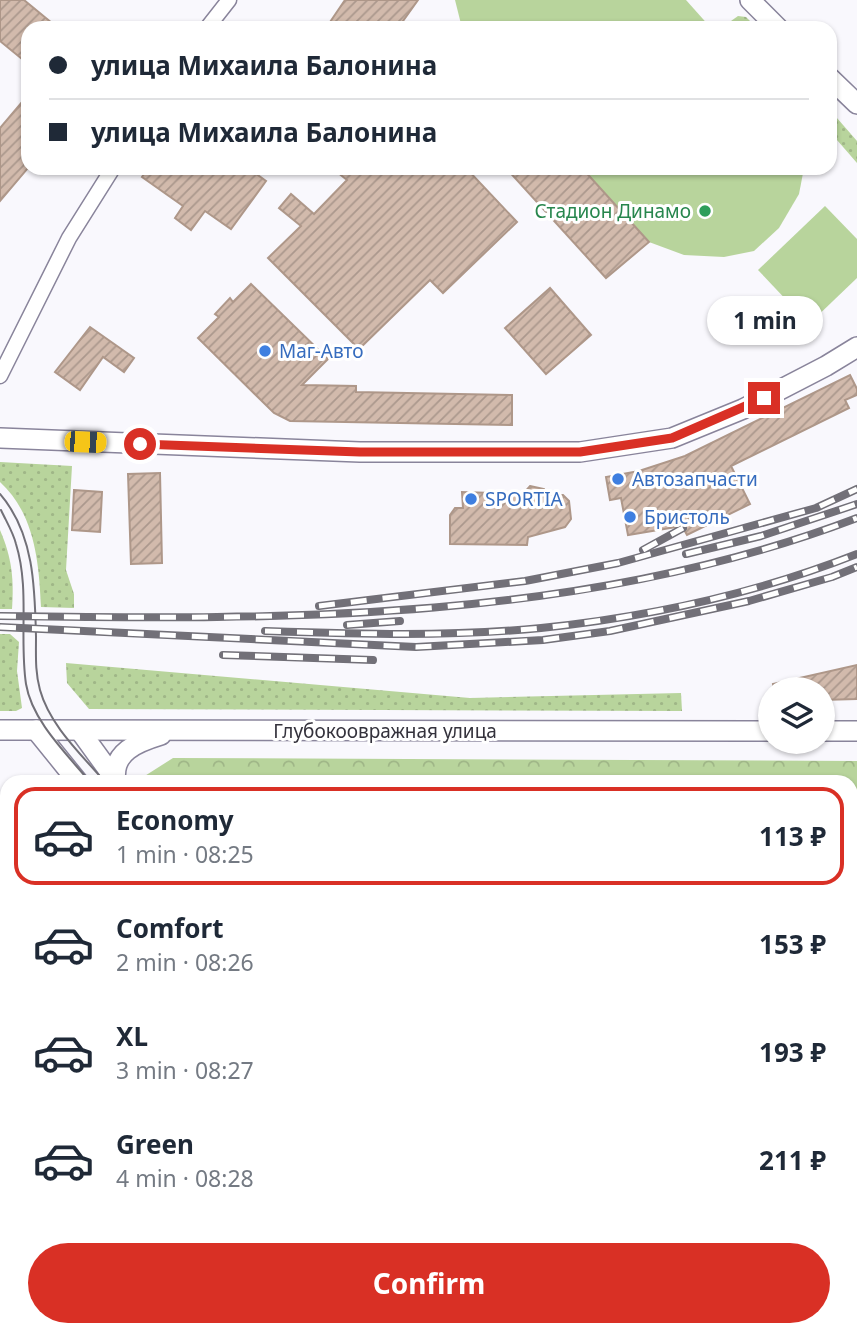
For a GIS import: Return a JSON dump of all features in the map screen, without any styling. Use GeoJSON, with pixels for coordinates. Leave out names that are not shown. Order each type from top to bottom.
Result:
{"type":"FeatureCollection","features":[{"type":"Feature","properties":{"kind":"main road"},"geometry":{"type":"LineString","coordinates":[[750,0],[771,21]]}},
{"type":"Feature","properties":{"kind":"main road"},"geometry":{"type":"LineString","coordinates":[[837,85],[857,104]]}},
{"type":"Feature","properties":{"kind":"main road"},"geometry":{"type":"LineString","coordinates":[[0,438],[360,452],[580,452],[672,438],[743,409],[857,347]]}},
{"type":"Feature","properties":{"kind":"main road","name":"Глубокоовражная улица"},"geometry":{"type":"LineString","coordinates":[[0,730],[758,731]]}},
{"type":"Feature","properties":{"kind":"main road"},"geometry":{"type":"LineString","coordinates":[[36,730],[72,775]]}},
{"type":"Feature","properties":{"kind":"main road"},"geometry":{"type":"LineString","coordinates":[[116,775],[116,764],[127,750],[145,740],[177,730]]}},
{"type":"Feature","properties":{"kind":"main road"},"geometry":{"type":"LineString","coordinates":[[80,731],[111,775]]}},
{"type":"Feature","properties":{"kind":"main road"},"geometry":{"type":"LineString","coordinates":[[835,731],[857,731]]}},
{"type":"Feature","properties":{"kind":"street"},"geometry":{"type":"LineString","coordinates":[[212,21],[229,0]]}},
{"type":"Feature","properties":{"kind":"street"},"geometry":{"type":"LineString","coordinates":[[0,376],[69,238],[109,175]]}},
{"type":"Feature","properties":{"kind":"green space"},"geometry":{"type":"Polygon","coordinates":[[[455,0],[686,0],[705,21],[460,21],[455,0]]]}},
{"type":"Feature","properties":{"kind":"green space"},"geometry":{"type":"Polygon","coordinates":[[[738,16],[746,17],[750,21],[731,21],[738,16]]]}},
{"type":"Feature","properties":{"kind":"green space"},"geometry":{"type":"Polygon","coordinates":[[[837,118],[857,141],[857,163],[837,140],[837,118]]]}},
{"type":"Feature","properties":{"kind":"green space","name":"Стадион Динамо"},"geometry":{"type":"Polygon","coordinates":[[[587,175],[803,175],[799,194],[779,228],[754,251],[724,257],[684,255],[649,242],[587,175]]]}},
{"type":"Feature","properties":{"kind":"green space"},"geometry":{"type":"Polygon","coordinates":[[[825,206],[857,239],[857,278],[809,324],[758,270],[825,206]]]}},
{"type":"Feature","properties":{"kind":"green space"},"geometry":{"type":"Polygon","coordinates":[[[0,462],[72,466],[66,570],[74,594],[74,608],[41,607],[33,540],[21,509],[0,482],[0,462]]]}},
{"type":"Feature","properties":{"kind":"green space"},"geometry":{"type":"Polygon","coordinates":[[[0,530],[11,569],[12,609],[0,609],[0,530]]]}},
{"type":"Feature","properties":{"kind":"green space"},"geometry":{"type":"Polygon","coordinates":[[[0,634],[10,634],[19,642],[17,671],[22,708],[16,711],[0,711],[0,634]]]}},
{"type":"Feature","properties":{"kind":"green space"},"geometry":{"type":"Polygon","coordinates":[[[66,663],[470,698],[681,693],[682,711],[89,709],[67,683],[66,663]]]}},
{"type":"Feature","properties":{"kind":"green space"},"geometry":{"type":"Polygon","coordinates":[[[173,758],[857,761],[857,775],[146,775],[173,758]]]}},
{"type":"Feature","properties":{"kind":"building"},"geometry":{"type":"Polygon","coordinates":[[[0,0],[24,0],[50,21],[21,21],[21,58],[0,41],[0,0]]]}},
{"type":"Feature","properties":{"kind":"building"},"geometry":{"type":"Polygon","coordinates":[[[345,0],[418,0],[403,21],[331,21],[345,0]]]}},
{"type":"Feature","properties":{"kind":"building"},"geometry":{"type":"Polygon","coordinates":[[[21,103],[22,175],[0,201],[0,128],[21,103]]]}},
{"type":"Feature","properties":{"kind":"building"},"geometry":{"type":"Polygon","coordinates":[[[258,175],[266,181],[231,229],[205,211],[191,230],[175,218],[183,206],[142,177],[258,175]]]}},
{"type":"Feature","properties":{"kind":"building"},"geometry":{"type":"Polygon","coordinates":[[[341,175],[473,175],[517,222],[443,293],[430,280],[359,349],[268,258],[301,226],[279,208],[291,194],[314,214],[347,180],[341,175]]]}},
{"type":"Feature","properties":{"kind":"building"},"geometry":{"type":"Polygon","coordinates":[[[512,175],[588,175],[649,242],[606,278],[512,175]]]}},
{"type":"Feature","properties":{"kind":"building"},"geometry":{"type":"Polygon","coordinates":[[[251,284],[328,359],[302,385],[356,386],[356,392],[512,395],[512,425],[290,421],[274,413],[198,338],[219,317],[215,314],[230,298],[233,302],[251,284]]]}},
{"type":"Feature","properties":{"kind":"building"},"geometry":{"type":"Polygon","coordinates":[[[550,288],[591,335],[546,374],[505,328],[550,288]]]}},
{"type":"Feature","properties":{"kind":"building"},"geometry":{"type":"Polygon","coordinates":[[[90,327],[134,358],[124,372],[103,357],[80,390],[55,372],[90,327]]]}},
{"type":"Feature","properties":{"kind":"building"},"geometry":{"type":"Polygon","coordinates":[[[850,375],[857,395],[845,400],[849,408],[731,466],[750,504],[687,535],[682,526],[628,535],[621,498],[610,500],[606,477],[639,471],[685,456],[850,375]]]}},
{"type":"Feature","properties":{"kind":"building"},"geometry":{"type":"Polygon","coordinates":[[[160,473],[162,563],[131,564],[128,474],[160,473]]]}},
{"type":"Feature","properties":{"kind":"building"},"geometry":{"type":"Polygon","coordinates":[[[530,486],[544,489],[545,495],[563,495],[569,501],[571,519],[565,527],[528,537],[527,545],[450,544],[450,515],[455,508],[463,508],[462,492],[523,494],[530,486]]]}},
{"type":"Feature","properties":{"kind":"building"},"geometry":{"type":"Polygon","coordinates":[[[74,490],[102,492],[100,532],[72,530],[74,490]]]}},
{"type":"Feature","properties":{"kind":"building"},"geometry":{"type":"Polygon","coordinates":[[[857,665],[857,699],[835,700],[835,677],[804,677],[857,665]]]}},
{"type":"Feature","properties":{"kind":"tram line"},"geometry":{"type":"LineString","coordinates":[[0,494],[20,526],[30,562],[35,599],[40,690],[59,728],[99,775]]}},
{"type":"Feature","properties":{"kind":"tram line"},"geometry":{"type":"LineString","coordinates":[[1,510],[13,535],[20,561],[24,667],[30,698],[43,724],[84,775]]}},
{"type":"Feature","properties":{"kind":"railway"},"geometry":{"type":"LineString","coordinates":[[319,606],[525,581],[618,563],[816,508],[857,489]]}},
{"type":"Feature","properties":{"kind":"railway"},"geometry":{"type":"LineString","coordinates":[[686,554],[761,536],[857,504]]}},
{"type":"Feature","properties":{"kind":"railway"},"geometry":{"type":"LineString","coordinates":[[0,616],[217,617],[326,614],[434,608],[542,596],[648,578],[754,552],[857,518]]}},
{"type":"Feature","properties":{"kind":"railway"},"geometry":{"type":"LineString","coordinates":[[643,550],[683,528]]}},
{"type":"Feature","properties":{"kind":"railway"},"geometry":{"type":"LineString","coordinates":[[265,631],[438,634],[506,631],[581,623],[662,610],[742,592],[857,554]]}},
{"type":"Feature","properties":{"kind":"railway"},"geometry":{"type":"LineString","coordinates":[[0,627],[416,647],[543,640],[610,631],[749,601],[857,567]]}},
{"type":"Feature","properties":{"kind":"railway"},"geometry":{"type":"LineString","coordinates":[[347,625],[400,621]]}},
{"type":"Feature","properties":{"kind":"railway"},"geometry":{"type":"LineString","coordinates":[[223,655],[373,660]]}},
{"type":"Feature","properties":{"kind":"place","name":"Стадион Динамо"},"geometry":{"type":"Point","coordinates":[705,211]}},
{"type":"Feature","properties":{"kind":"place","name":"Маг-Авто"},"geometry":{"type":"Point","coordinates":[265,351]}},
{"type":"Feature","properties":{"kind":"place","name":"Автозапчасти"},"geometry":{"type":"Point","coordinates":[618,479]}},
{"type":"Feature","properties":{"kind":"place","name":"SPORTIA"},"geometry":{"type":"Point","coordinates":[471,499]}},
{"type":"Feature","properties":{"kind":"place","name":"Бристоль"},"geometry":{"type":"Point","coordinates":[630,517]}},
{"type":"Feature","properties":{"kind":"route"},"geometry":{"type":"LineString","coordinates":[[140,444],[360,452],[580,452],[672,438],[764,398]]}}]}
